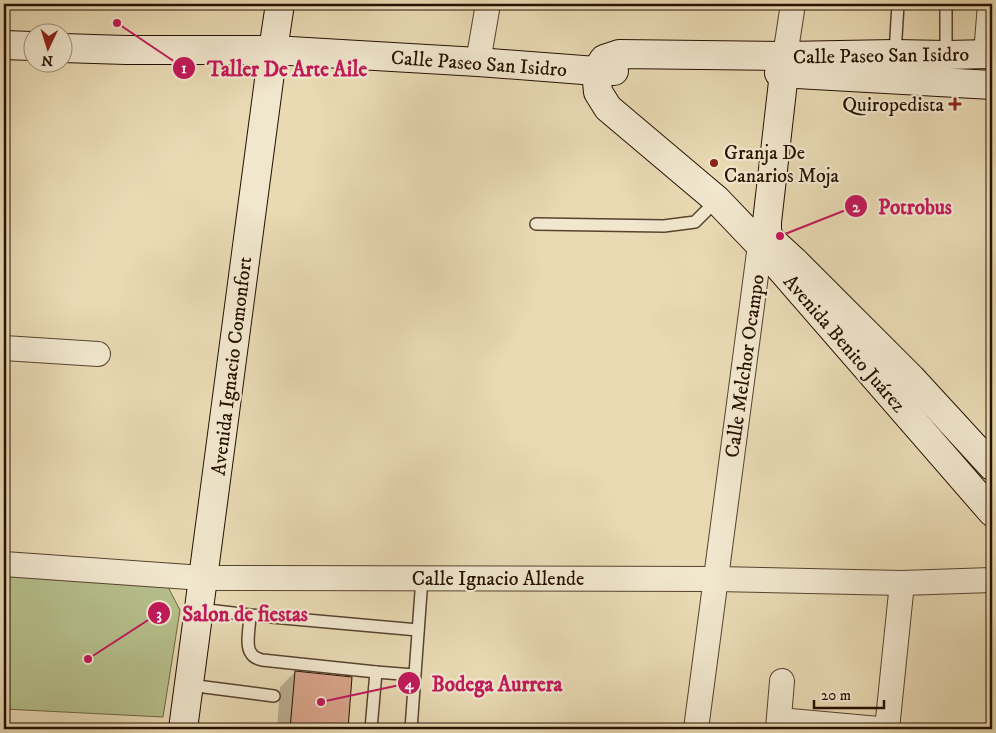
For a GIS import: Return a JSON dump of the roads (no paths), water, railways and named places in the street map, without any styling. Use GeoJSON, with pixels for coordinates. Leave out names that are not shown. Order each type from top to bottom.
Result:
{"type":"FeatureCollection","features":[{"type":"Feature","properties":{"kind":"main road","name":"Avenida Ignacio Comonfort"},"geometry":{"type":"LineString","coordinates":[[182,729],[204,578],[280,4]]}},
{"type":"Feature","properties":{"kind":"main road"},"geometry":{"type":"LineString","coordinates":[[4,45],[22,46]]}},
{"type":"Feature","properties":{"kind":"main road","name":"Calle Paseo San Isidro"},"geometry":{"type":"LineString","coordinates":[[72,48],[273,50],[596,71],[785,65],[895,54],[989,54]]}},
{"type":"Feature","properties":{"kind":"main road","name":"Calle Paseo San Isidro"},"geometry":{"type":"LineString","coordinates":[[785,65],[992,85]]}},
{"type":"Feature","properties":{"kind":"main road","name":"Calle Melchor Ocampo"},"geometry":{"type":"LineString","coordinates":[[764,234],[785,65]]}},
{"type":"Feature","properties":{"kind":"main road"},"geometry":{"type":"LineString","coordinates":[[528,66],[574,85],[608,108]]}},
{"type":"Feature","properties":{"kind":"main road","name":"Avenida Benito Juárez"},"geometry":{"type":"LineString","coordinates":[[596,71],[598,92],[608,108],[716,200],[764,234],[992,512]]}},
{"type":"Feature","properties":{"kind":"main road","name":"Avenida Benito Juárez"},"geometry":{"type":"LineString","coordinates":[[764,234],[768,232],[770,239],[911,378],[992,466]]}},
{"type":"Feature","properties":{"kind":"street"},"geometry":{"type":"LineString","coordinates":[[478,62],[488,4]]}},
{"type":"Feature","properties":{"kind":"street","name":"Calle Melchor Ocampo"},"geometry":{"type":"LineString","coordinates":[[785,65],[793,4]]}},
{"type":"Feature","properties":{"kind":"street"},"geometry":{"type":"LineString","coordinates":[[989,54],[990,4]]}},
{"type":"Feature","properties":{"kind":"street","name":"Calle Melchor Ocampo"},"geometry":{"type":"LineString","coordinates":[[696,729],[764,234]]}},
{"type":"Feature","properties":{"kind":"street"},"geometry":{"type":"LineString","coordinates":[[4,348],[98,354]]}},
{"type":"Feature","properties":{"kind":"street","name":"Calle Ignacio Allende"},"geometry":{"type":"LineString","coordinates":[[4,564],[204,578],[716,579],[902,583],[992,580]]}},
{"type":"Feature","properties":{"kind":"street"},"geometry":{"type":"LineString","coordinates":[[887,729],[902,583]]}},
{"type":"Feature","properties":{"kind":"street"},"geometry":{"type":"LineString","coordinates":[[782,681],[778,724],[879,729]]}},
{"type":"Feature","properties":{"kind":"lane"},"geometry":{"type":"LineString","coordinates":[[895,54],[898,4]]}},
{"type":"Feature","properties":{"kind":"lane"},"geometry":{"type":"LineString","coordinates":[[946,4],[946,55]]}},
{"type":"Feature","properties":{"kind":"lane"},"geometry":{"type":"LineString","coordinates":[[536,224],[664,226],[695,222],[716,200]]}},
{"type":"Feature","properties":{"kind":"lane"},"geometry":{"type":"LineString","coordinates":[[411,729],[422,578]]}},
{"type":"Feature","properties":{"kind":"lane"},"geometry":{"type":"LineString","coordinates":[[199,609],[418,630]]}},
{"type":"Feature","properties":{"kind":"lane"},"geometry":{"type":"LineString","coordinates":[[250,615],[249,649],[251,654],[262,660],[414,675]]}},
{"type":"Feature","properties":{"kind":"lane"},"geometry":{"type":"LineString","coordinates":[[371,729],[376,672]]}},
{"type":"Feature","properties":{"kind":"lane"},"geometry":{"type":"LineString","coordinates":[[189,685],[274,696]]}},
{"type":"Feature","properties":{"kind":"place","name":"Taller De Arte Aile"},"geometry":{"type":"Point","coordinates":[117,23]}},
{"type":"Feature","properties":{"kind":"place","name":"Quiropedista"},"geometry":{"type":"Point","coordinates":[955,104]}},
{"type":"Feature","properties":{"kind":"place","name":"Granja De Canarios Moja"},"geometry":{"type":"Point","coordinates":[714,163]}},
{"type":"Feature","properties":{"kind":"place","name":"Potrobus"},"geometry":{"type":"Point","coordinates":[780,236]}},
{"type":"Feature","properties":{"kind":"place","name":"Salon de fiestas"},"geometry":{"type":"Point","coordinates":[88,659]}},
{"type":"Feature","properties":{"kind":"place","name":"Bodega Aurrera"},"geometry":{"type":"Point","coordinates":[321,702]}}]}
